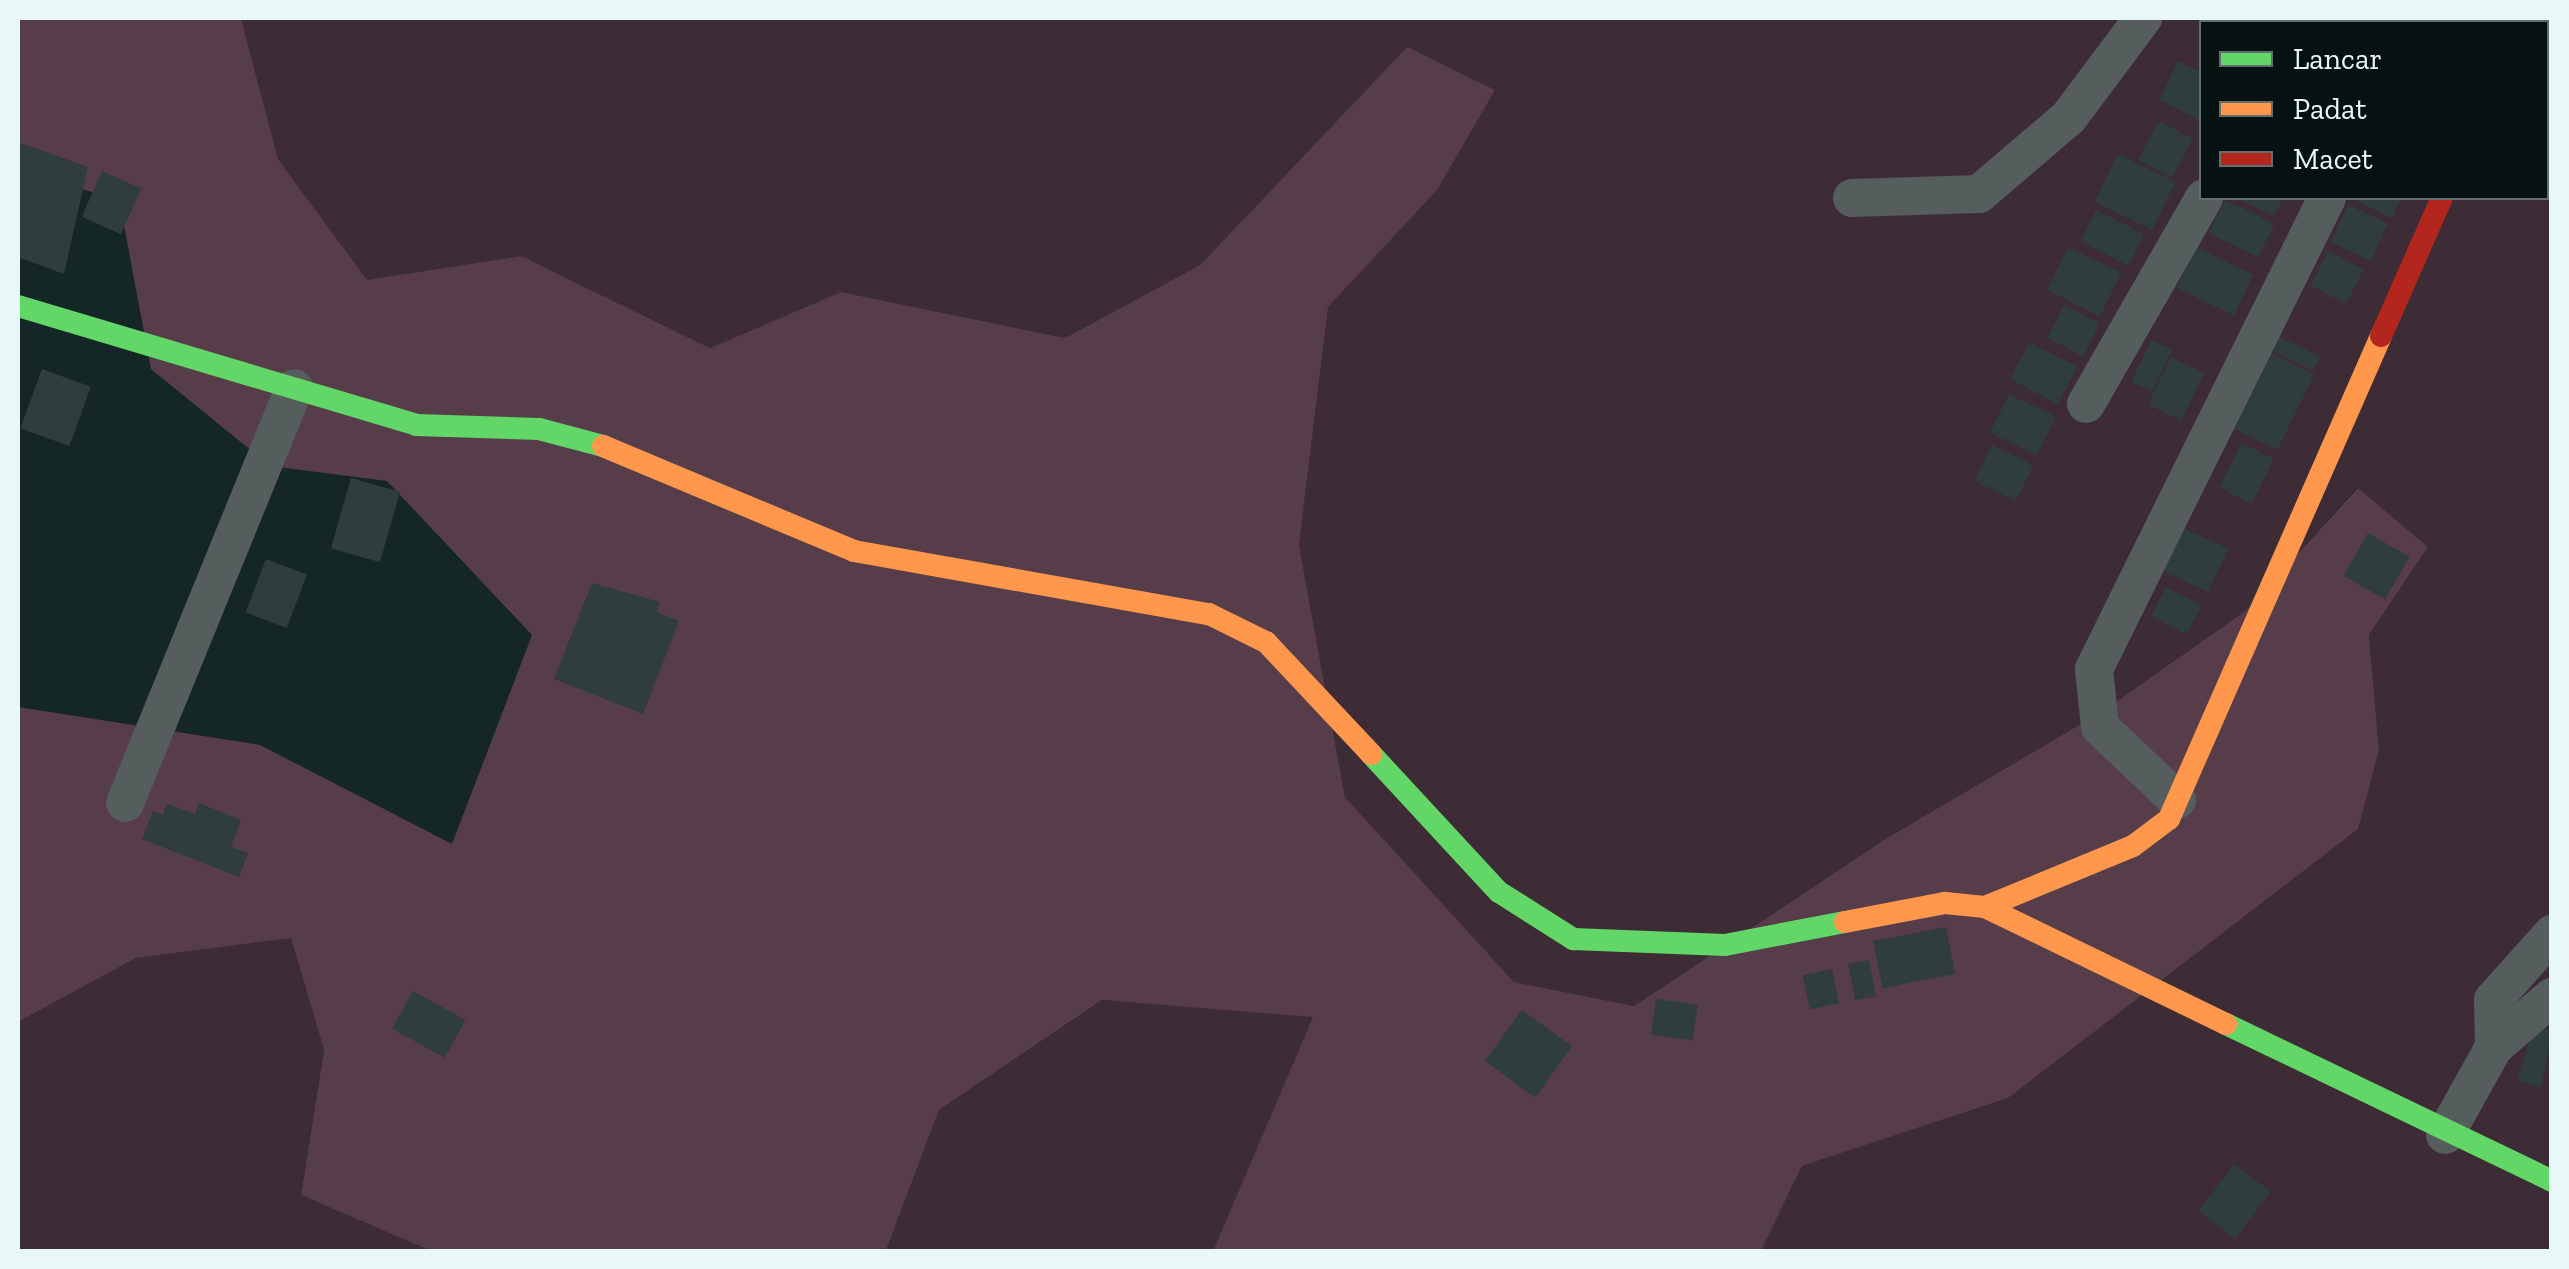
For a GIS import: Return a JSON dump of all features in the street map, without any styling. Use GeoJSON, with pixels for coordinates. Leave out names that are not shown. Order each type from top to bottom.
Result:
{"type":"FeatureCollection","features":[{"type":"Feature","properties":{"kind":"street"},"geometry":{"type":"LineString","coordinates":[[1852,198],[1979,194],[2069,118],[2144,18]]}},
{"type":"Feature","properties":{"kind":"street"},"geometry":{"type":"LineString","coordinates":[[2086,404],[2203,200]]}},
{"type":"Feature","properties":{"kind":"street"},"geometry":{"type":"LineString","coordinates":[[2177,800],[2100,727],[2094,669],[2327,200]]}},
{"type":"Feature","properties":{"kind":"street"},"geometry":{"type":"LineString","coordinates":[[1985,906],[2133,846],[2169,818],[2441,200]]}},
{"type":"Feature","properties":{"kind":"street"},"geometry":{"type":"LineString","coordinates":[[18,306],[416,425],[539,429],[610,448],[854,551],[1209,614],[1266,642],[1500,892],[1574,939],[1725,945],[1944,904],[1985,906],[2445,1135],[2552,1180]]}},
{"type":"Feature","properties":{"kind":"street"},"geometry":{"type":"LineString","coordinates":[[126,803],[294,388]]}},
{"type":"Feature","properties":{"kind":"street"},"geometry":{"type":"LineString","coordinates":[[2494,1047],[2493,1000],[2552,934]]}},
{"type":"Feature","properties":{"kind":"street"},"geometry":{"type":"LineString","coordinates":[[2445,1135],[2494,1047],[2552,997]]}},
{"type":"Feature","properties":{"kind":"shaded area"},"geometry":{"type":"Polygon","coordinates":[[[18,18],[241,18],[278,159],[367,280],[521,256],[710,348],[841,292],[1065,338],[1200,265],[1407,47],[1495,90],[1437,190],[1328,307],[1299,545],[1345,797],[1514,982],[1634,1006],[1887,838],[2103,711],[2245,611],[2358,488],[2428,547],[2369,635],[2379,750],[2358,829],[2008,1098],[1802,1166],[1761,1251],[1213,1251],[1313,1017],[1102,1000],[939,1110],[886,1251],[431,1251],[301,1195],[324,1050],[291,938],[136,958],[18,1022],[18,707],[260,745],[452,844],[532,635],[387,481],[270,466],[151,369],[119,199],[18,172],[18,18]]]}},
{"type":"Feature","properties":{"kind":"shaded area"},"geometry":{"type":"Polygon","coordinates":[[[241,18],[2551,18],[2551,1251],[1761,1251],[1802,1166],[2008,1098],[2379,750],[2369,635],[2428,547],[2357,488],[2245,611],[2103,711],[1887,838],[1634,1006],[1514,982],[1345,797],[1299,545],[1327,307],[1437,190],[1407,47],[1200,265],[1065,338],[841,292],[710,348],[521,256],[367,281],[278,159],[241,18]]]}},
{"type":"Feature","properties":{"kind":"shaded area"},"geometry":{"type":"Polygon","coordinates":[[[291,937],[324,1050],[301,1195],[431,1251],[18,1252],[18,1022],[136,958],[291,937]]]}},
{"type":"Feature","properties":{"kind":"shaded area"},"geometry":{"type":"Polygon","coordinates":[[[1102,1000],[1314,1016],[1213,1251],[886,1252],[939,1110],[1102,1000]]]}},
{"type":"Feature","properties":{"kind":"building"},"geometry":{"type":"Polygon","coordinates":[[[2351,18],[2402,18],[2375,20],[2351,18]]]}},
{"type":"Feature","properties":{"kind":"building"},"geometry":{"type":"Polygon","coordinates":[[[2477,18],[2482,20],[2443,20],[2477,18]]]}},
{"type":"Feature","properties":{"kind":"building"},"geometry":{"type":"Polygon","coordinates":[[[2178,61],[2199,72],[2199,120],[2159,100],[2178,61]]]}},
{"type":"Feature","properties":{"kind":"building"},"geometry":{"type":"Polygon","coordinates":[[[2159,121],[2193,139],[2172,178],[2138,160],[2159,121]]]}},
{"type":"Feature","properties":{"kind":"building"},"geometry":{"type":"Polygon","coordinates":[[[18,142],[88,167],[64,274],[18,257],[18,142]]]}},
{"type":"Feature","properties":{"kind":"building"},"geometry":{"type":"Polygon","coordinates":[[[2118,154],[2176,182],[2152,230],[2095,202],[2118,154]]]}},
{"type":"Feature","properties":{"kind":"building"},"geometry":{"type":"Polygon","coordinates":[[[102,171],[141,188],[121,234],[82,217],[102,171]]]}},
{"type":"Feature","properties":{"kind":"building"},"geometry":{"type":"Polygon","coordinates":[[[2225,200],[2274,224],[2258,257],[2209,233],[2225,200]]]}},
{"type":"Feature","properties":{"kind":"building"},"geometry":{"type":"Polygon","coordinates":[[[2240,200],[2282,200],[2274,216],[2240,200]]]}},
{"type":"Feature","properties":{"kind":"building"},"geometry":{"type":"Polygon","coordinates":[[[2355,200],[2400,200],[2392,218],[2355,200]]]}},
{"type":"Feature","properties":{"kind":"building"},"geometry":{"type":"Polygon","coordinates":[[[2348,205],[2388,224],[2371,261],[2331,242],[2348,205]]]}},
{"type":"Feature","properties":{"kind":"building"},"geometry":{"type":"Polygon","coordinates":[[[2096,210],[2144,235],[2128,266],[2080,241],[2096,210]]]}},
{"type":"Feature","properties":{"kind":"building"},"geometry":{"type":"Polygon","coordinates":[[[2068,247],[2121,273],[2100,316],[2047,290],[2068,247]]]}},
{"type":"Feature","properties":{"kind":"building"},"geometry":{"type":"Polygon","coordinates":[[[2196,247],[2254,275],[2234,316],[2176,287],[2196,247]]]}},
{"type":"Feature","properties":{"kind":"building"},"geometry":{"type":"Polygon","coordinates":[[[2328,251],[2364,269],[2346,304],[2310,286],[2328,251]]]}},
{"type":"Feature","properties":{"kind":"building"},"geometry":{"type":"Polygon","coordinates":[[[2064,305],[2100,323],[2083,356],[2047,338],[2064,305]]]}},
{"type":"Feature","properties":{"kind":"building"},"geometry":{"type":"Polygon","coordinates":[[[2273,334],[2320,357],[2313,370],[2266,347],[2273,334]]]}},
{"type":"Feature","properties":{"kind":"building"},"geometry":{"type":"Polygon","coordinates":[[[2151,340],[2172,350],[2152,391],[2132,382],[2151,340]]]}},
{"type":"Feature","properties":{"kind":"building"},"geometry":{"type":"Polygon","coordinates":[[[2029,342],[2077,367],[2058,404],[2010,379],[2029,342]]]}},
{"type":"Feature","properties":{"kind":"building"},"geometry":{"type":"Polygon","coordinates":[[[2262,349],[2314,374],[2277,450],[2225,424],[2262,349]]]}},
{"type":"Feature","properties":{"kind":"building"},"geometry":{"type":"Polygon","coordinates":[[[2171,357],[2204,373],[2181,421],[2148,405],[2171,357]]]}},
{"type":"Feature","properties":{"kind":"building"},"geometry":{"type":"Polygon","coordinates":[[[42,369],[91,387],[69,446],[20,428],[42,369]]]}},
{"type":"Feature","properties":{"kind":"building"},"geometry":{"type":"Polygon","coordinates":[[[2009,394],[2056,417],[2037,455],[1990,433],[2009,394]]]}},
{"type":"Feature","properties":{"kind":"building"},"geometry":{"type":"Polygon","coordinates":[[[2242,443],[2274,459],[2251,504],[2219,488],[2242,443]]]}},
{"type":"Feature","properties":{"kind":"building"},"geometry":{"type":"Polygon","coordinates":[[[1992,445],[2033,465],[2016,501],[1974,481],[1992,445]]]}},
{"type":"Feature","properties":{"kind":"building"},"geometry":{"type":"Polygon","coordinates":[[[351,478],[400,492],[380,562],[331,548],[351,478]]]}},
{"type":"Feature","properties":{"kind":"building"},"geometry":{"type":"Polygon","coordinates":[[[2173,523],[2228,549],[2208,592],[2153,567],[2173,523]]]}},
{"type":"Feature","properties":{"kind":"building"},"geometry":{"type":"Polygon","coordinates":[[[2368,533],[2410,557],[2385,599],[2344,575],[2368,533]]]}},
{"type":"Feature","properties":{"kind":"building"},"geometry":{"type":"Polygon","coordinates":[[[266,559],[307,575],[287,628],[246,612],[266,559]]]}},
{"type":"Feature","properties":{"kind":"building"},"geometry":{"type":"Polygon","coordinates":[[[592,583],[660,602],[656,612],[679,621],[643,714],[554,679],[592,583]]]}},
{"type":"Feature","properties":{"kind":"building"},"geometry":{"type":"Polygon","coordinates":[[[2166,587],[2202,605],[2187,635],[2151,616],[2166,587]]]}},
{"type":"Feature","properties":{"kind":"building"},"geometry":{"type":"Polygon","coordinates":[[[199,803],[241,820],[231,847],[248,853],[239,877],[142,839],[153,811],[163,815],[167,804],[195,814],[199,803]]]}},
{"type":"Feature","properties":{"kind":"building"},"geometry":{"type":"Polygon","coordinates":[[[1946,927],[1955,974],[1883,988],[1873,941],[1946,927]]]}},
{"type":"Feature","properties":{"kind":"building"},"geometry":{"type":"Polygon","coordinates":[[[1869,960],[1876,996],[1855,1000],[1848,964],[1869,960]]]}},
{"type":"Feature","properties":{"kind":"building"},"geometry":{"type":"Polygon","coordinates":[[[1832,969],[1839,1003],[1810,1009],[1803,975],[1832,969]]]}},
{"type":"Feature","properties":{"kind":"building"},"geometry":{"type":"Polygon","coordinates":[[[413,991],[465,1020],[445,1058],[392,1029],[413,991]]]}},
{"type":"Feature","properties":{"kind":"building"},"geometry":{"type":"Polygon","coordinates":[[[1656,999],[1698,1005],[1693,1040],[1651,1035],[1656,999]]]}},
{"type":"Feature","properties":{"kind":"building"},"geometry":{"type":"Polygon","coordinates":[[[1522,1010],[1572,1046],[1535,1097],[1485,1061],[1522,1010]]]}},
{"type":"Feature","properties":{"kind":"building"},"geometry":{"type":"Polygon","coordinates":[[[2534,1026],[2552,1031],[2541,1088],[2517,1080],[2534,1026]]]}},
{"type":"Feature","properties":{"kind":"building"},"geometry":{"type":"Polygon","coordinates":[[[2234,1164],[2271,1192],[2235,1239],[2198,1211],[2234,1164]]]}},
{"type":"Feature","properties":{"kind":"traffic: fast"},"geometry":{"type":"LineString","coordinates":[[18,306],[416,425],[539,429],[603,446]]}},
{"type":"Feature","properties":{"kind":"traffic: fast"},"geometry":{"type":"LineString","coordinates":[[1371,754],[1499,892],[1573,939],[1725,945],[1845,922]]}},
{"type":"Feature","properties":{"kind":"traffic: fast"},"geometry":{"type":"LineString","coordinates":[[2226,1024],[2552,1181]]}},
{"type":"Feature","properties":{"kind":"traffic: slow"},"geometry":{"type":"LineString","coordinates":[[1985,907],[2133,846],[2169,819],[2381,336]]}},
{"type":"Feature","properties":{"kind":"traffic: slow"},"geometry":{"type":"LineString","coordinates":[[603,446],[854,551],[1209,614],[1266,642],[1371,754]]}},
{"type":"Feature","properties":{"kind":"traffic: slow"},"geometry":{"type":"LineString","coordinates":[[1845,922],[1945,903],[1985,907],[2226,1024]]}},
{"type":"Feature","properties":{"kind":"traffic: jam"},"geometry":{"type":"LineString","coordinates":[[2381,336],[2441,200]]}}]}
